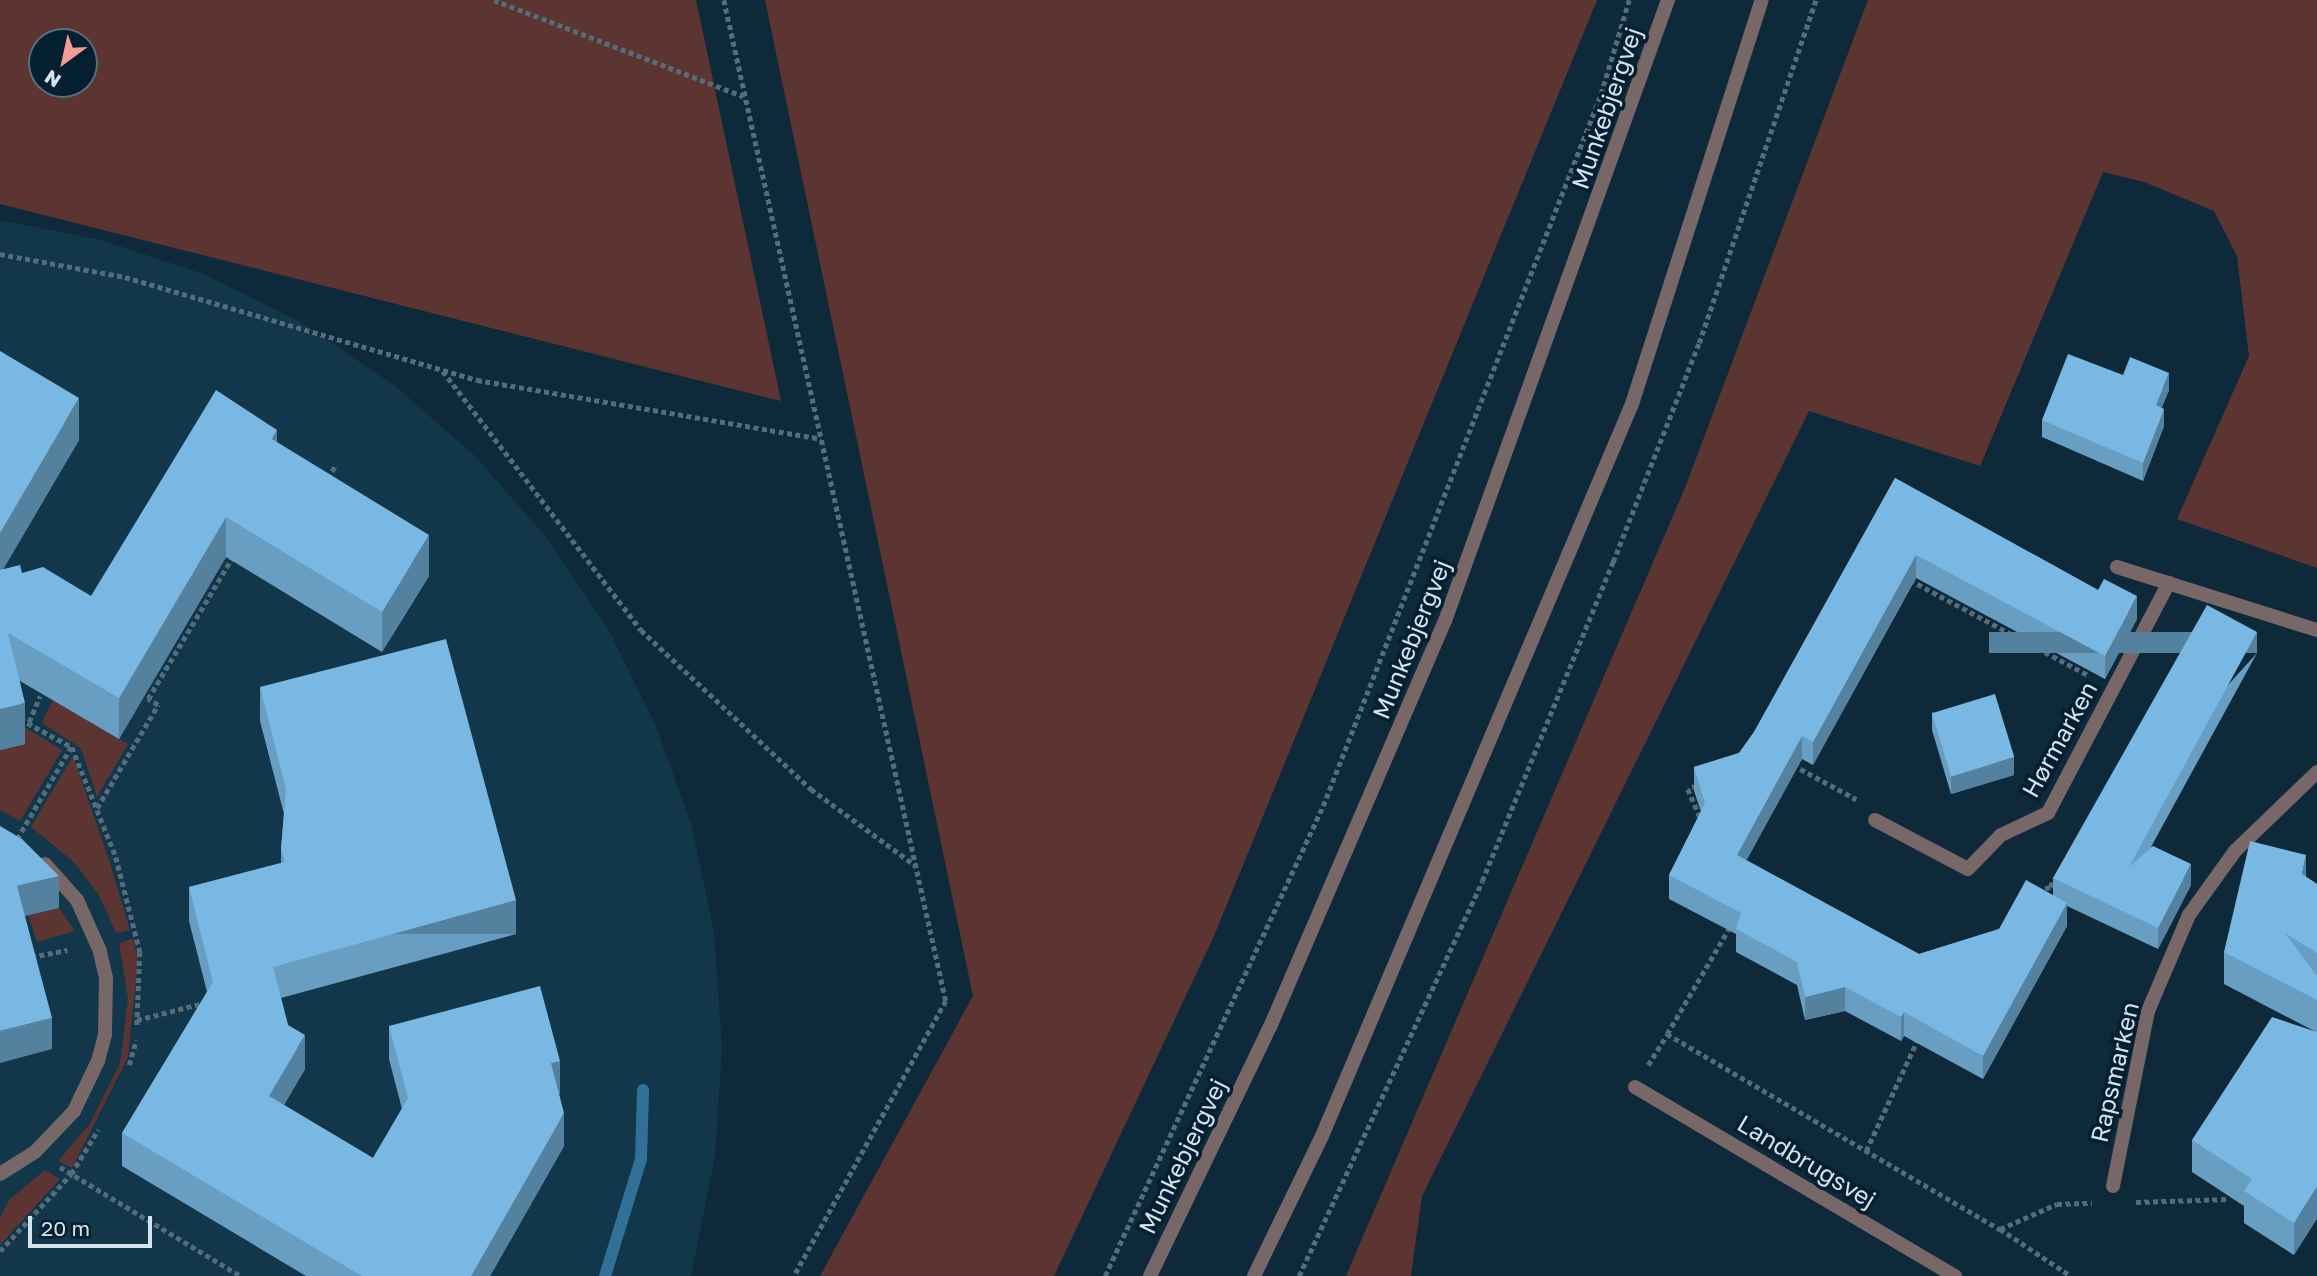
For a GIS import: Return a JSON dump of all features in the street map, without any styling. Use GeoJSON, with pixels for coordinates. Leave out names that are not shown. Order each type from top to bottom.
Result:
{"type":"FeatureCollection","features":[{"type":"Feature","properties":{"kind":"street","name":"Munkebjergvej"},"geometry":{"type":"LineString","coordinates":[[1150,1276],[1270,1027],[1445,621],[1668,0]]}},
{"type":"Feature","properties":{"kind":"street"},"geometry":{"type":"LineString","coordinates":[[1254,1276],[1322,1136],[1632,404],[1762,0]]}},
{"type":"Feature","properties":{"kind":"street"},"geometry":{"type":"LineString","coordinates":[[2117,567],[2317,630]]}},
{"type":"Feature","properties":{"kind":"street","name":"Hørmarken"},"geometry":{"type":"LineString","coordinates":[[1875,820],[1968,869],[2001,835],[2048,813],[2169,583]]}},
{"type":"Feature","properties":{"kind":"street","name":"Rapsmarken"},"geometry":{"type":"LineString","coordinates":[[2113,1186],[2148,1011],[2189,915],[2235,851],[2317,772]]}},
{"type":"Feature","properties":{"kind":"street"},"geometry":{"type":"LineString","coordinates":[[0,1174],[35,1152],[74,1111],[98,1061],[105,1034],[106,978],[97,942],[77,900],[40,858],[16,841]]}},
{"type":"Feature","properties":{"kind":"street","name":"Landbrugsvej"},"geometry":{"type":"LineString","coordinates":[[1634,1087],[1955,1276]]}},
{"type":"Feature","properties":{"kind":"path"},"geometry":{"type":"LineString","coordinates":[[494,0],[744,97]]}},
{"type":"Feature","properties":{"kind":"path"},"geometry":{"type":"LineString","coordinates":[[724,0],[946,1001],[794,1276]]}},
{"type":"Feature","properties":{"kind":"path"},"geometry":{"type":"LineString","coordinates":[[1105,1276],[1323,806],[1601,94],[1629,0]]}},
{"type":"Feature","properties":{"kind":"path"},"geometry":{"type":"LineString","coordinates":[[1299,1276],[1482,881],[1613,562],[1699,343],[1816,0]]}},
{"type":"Feature","properties":{"kind":"path"},"geometry":{"type":"LineString","coordinates":[[0,254],[125,277],[442,370],[821,439]]}},
{"type":"Feature","properties":{"kind":"path"},"geometry":{"type":"LineString","coordinates":[[442,370],[641,629],[811,789],[916,866]]}},
{"type":"Feature","properties":{"kind":"path"},"geometry":{"type":"LineString","coordinates":[[316,479],[325,484],[335,466]]}},
{"type":"Feature","properties":{"kind":"path"},"geometry":{"type":"LineString","coordinates":[[96,809],[158,705],[148,699],[239,545]]}},
{"type":"Feature","properties":{"kind":"path"},"geometry":{"type":"LineString","coordinates":[[1906,578],[2114,689]]}},
{"type":"Feature","properties":{"kind":"path"},"geometry":{"type":"LineString","coordinates":[[29,722],[40,696]]}},
{"type":"Feature","properties":{"kind":"path"},"geometry":{"type":"LineString","coordinates":[[16,841],[72,747]]}},
{"type":"Feature","properties":{"kind":"path"},"geometry":{"type":"LineString","coordinates":[[1785,761],[1868,806],[1875,820]]}},
{"type":"Feature","properties":{"kind":"path"},"geometry":{"type":"LineString","coordinates":[[1704,827],[1688,789],[1710,782]]}},
{"type":"Feature","properties":{"kind":"path"},"geometry":{"type":"LineString","coordinates":[[2025,895],[2050,887],[2056,876]]}},
{"type":"Feature","properties":{"kind":"path"},"geometry":{"type":"LineString","coordinates":[[1634,1087],[1735,919]]}},
{"type":"Feature","properties":{"kind":"path"},"geometry":{"type":"LineString","coordinates":[[137,1020],[207,1002]]}},
{"type":"Feature","properties":{"kind":"path"},"geometry":{"type":"LineString","coordinates":[[1866,1151],[1922,1031]]}},
{"type":"Feature","properties":{"kind":"path"},"geometry":{"type":"LineString","coordinates":[[1667,1034],[2071,1276]]}},
{"type":"Feature","properties":{"kind":"path"},"geometry":{"type":"LineString","coordinates":[[35,1152],[241,1276]]}},
{"type":"Feature","properties":{"kind":"path"},"geometry":{"type":"LineString","coordinates":[[0,1251],[71,1174]]}},
{"type":"Feature","properties":{"kind":"shaded area"},"geometry":{"type":"Polygon","coordinates":[[[0,0],[696,0],[781,401],[0,204],[0,0]]]}},
{"type":"Feature","properties":{"kind":"shaded area"},"geometry":{"type":"Polygon","coordinates":[[[765,0],[1597,0],[1214,936],[1054,1276],[820,1276],[973,996],[765,0]]]}},
{"type":"Feature","properties":{"kind":"shaded area"},"geometry":{"type":"Polygon","coordinates":[[[1868,0],[2317,0],[2317,568],[2177,519],[2249,356],[2237,256],[2214,211],[2144,182],[2103,172],[1980,466],[1809,411],[1422,1196],[1411,1276],[1346,1276],[1685,488],[1868,0]]]}},
{"type":"Feature","properties":{"kind":"shaded area"},"geometry":{"type":"Polygon","coordinates":[[[0,220],[101,240],[201,273],[299,321],[394,385],[475,456],[546,537],[608,629],[656,726],[692,827],[714,932],[722,1048],[715,1156],[691,1276],[0,1276],[0,220]]]}},
{"type":"Feature","properties":{"kind":"shaded area"},"geometry":{"type":"Polygon","coordinates":[[[53,700],[128,744],[97,797],[81,748],[42,723],[53,700]]]}},
{"type":"Feature","properties":{"kind":"shaded area"},"geometry":{"type":"Polygon","coordinates":[[[21,725],[62,750],[20,821],[0,810],[0,750],[25,744],[21,725]]]}},
{"type":"Feature","properties":{"kind":"shaded area"},"geometry":{"type":"Polygon","coordinates":[[[73,756],[130,930],[116,933],[99,895],[74,862],[31,827],[73,756]]]}},
{"type":"Feature","properties":{"kind":"shaded area"},"geometry":{"type":"Polygon","coordinates":[[[59,908],[75,931],[37,942],[28,915],[59,908]]]}},
{"type":"Feature","properties":{"kind":"shaded area"},"geometry":{"type":"Polygon","coordinates":[[[133,939],[138,958],[128,1057],[72,1168],[58,1161],[89,1125],[120,1063],[128,999],[119,943],[133,939]]]}},
{"type":"Feature","properties":{"kind":"shaded area"},"geometry":{"type":"Polygon","coordinates":[[[45,1170],[60,1179],[0,1245],[0,1218],[9,1200],[45,1170]]]}},
{"type":"Feature","properties":{"kind":"building"},"geometry":{"type":"Polygon","coordinates":[[[0,351],[79,398],[0,533],[0,351]]]}},
{"type":"Feature","properties":{"kind":"building"},"geometry":{"type":"Polygon","coordinates":[[[2068,354],[2123,375],[2130,357],[2169,373],[2156,405],[2164,409],[2143,463],[2042,420],[2068,354]]]}},
{"type":"Feature","properties":{"kind":"building"},"geometry":{"type":"Polygon","coordinates":[[[216,390],[277,430],[272,439],[429,535],[382,612],[226,517],[119,698],[8,633],[25,703],[0,709],[0,570],[20,565],[22,573],[43,567],[91,596],[216,390]]]}},
{"type":"Feature","properties":{"kind":"building"},"geometry":{"type":"Polygon","coordinates":[[[1895,478],[2098,590],[2104,579],[2137,596],[2105,656],[1916,555],[1813,742],[1802,736],[1737,855],[1919,954],[1999,929],[2026,880],[2067,903],[1983,1056],[1904,1012],[1901,1017],[1845,987],[1805,997],[1797,962],[1736,929],[1741,913],[1669,875],[1705,803],[1694,767],[1739,753],[1754,732],[1895,478]]]}},
{"type":"Feature","properties":{"kind":"building"},"geometry":{"type":"Polygon","coordinates":[[[2207,605],[2257,632],[2129,867],[2153,846],[2191,864],[2158,928],[2053,878],[2207,605]]]}},
{"type":"Feature","properties":{"kind":"building"},"geometry":{"type":"Polygon","coordinates":[[[446,639],[516,900],[273,967],[288,1025],[305,1035],[269,1096],[373,1158],[408,1098],[389,1026],[540,986],[560,1061],[551,1063],[564,1113],[471,1276],[362,1276],[122,1133],[213,982],[189,887],[285,862],[281,849],[286,789],[260,687],[446,639]]]}},
{"type":"Feature","properties":{"kind":"building"},"geometry":{"type":"Polygon","coordinates":[[[1995,694],[2014,757],[1951,776],[1932,713],[1995,694]]]}},
{"type":"Feature","properties":{"kind":"building"},"geometry":{"type":"Polygon","coordinates":[[[0,826],[22,839],[59,876],[17,886],[52,1018],[0,1031],[0,826]]]}},
{"type":"Feature","properties":{"kind":"building"},"geometry":{"type":"Polygon","coordinates":[[[2250,841],[2306,855],[2302,874],[2317,884],[2317,953],[2285,933],[2317,976],[2317,1000],[2224,952],[2250,841]]]}},
{"type":"Feature","properties":{"kind":"building"},"geometry":{"type":"Polygon","coordinates":[[[2272,1017],[2317,1032],[2317,1187],[2294,1223],[2244,1191],[2252,1179],[2192,1140],[2272,1017]]]}},
{"type":"Feature","properties":{"kind":"waterway"},"geometry":{"type":"LineString","coordinates":[[605,1276],[641,1159],[643,1090]]}}]}
